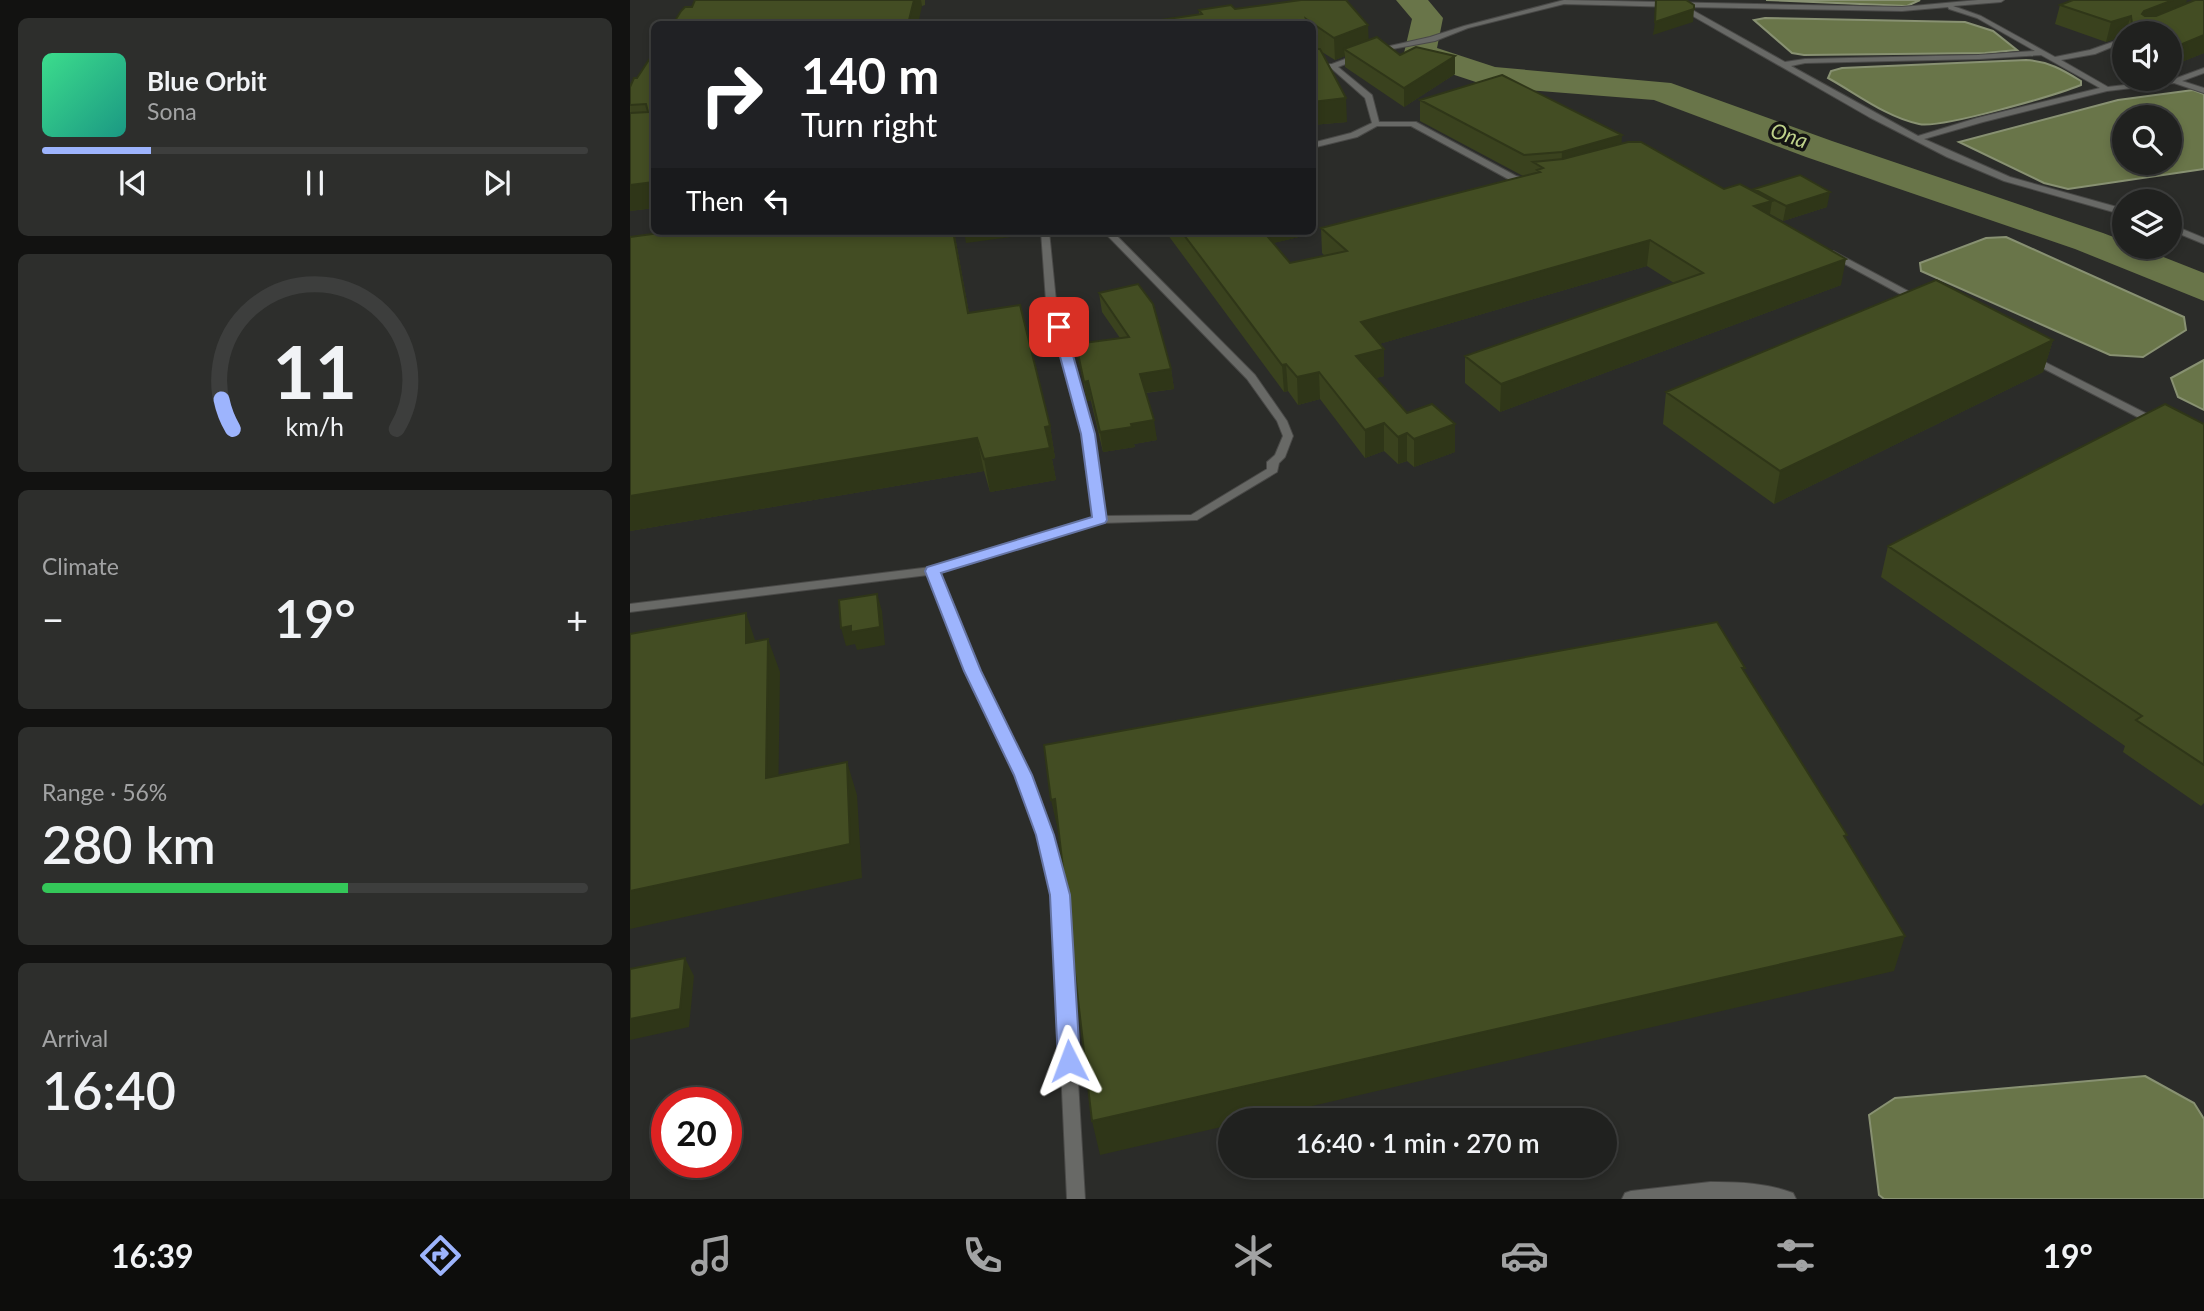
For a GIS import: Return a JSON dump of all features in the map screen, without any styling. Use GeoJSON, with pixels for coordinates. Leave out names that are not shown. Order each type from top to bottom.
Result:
{"type":"FeatureCollection","features":[{"type":"Feature","properties":{"kind":"lane"},"geometry":{"type":"LineString","coordinates":[[1316,67],[1333,66],[1376,50],[1432,39],[1466,27],[1569,2],[1902,9],[1935,3],[2001,0]]}},
{"type":"Feature","properties":{"kind":"lane"},"geometry":{"type":"LineString","coordinates":[[1935,3],[1979,17],[2107,89]]}},
{"type":"Feature","properties":{"kind":"lane"},"geometry":{"type":"LineString","coordinates":[[1680,5],[1858,110],[1916,139],[2023,186],[2112,209]]}},
{"type":"Feature","properties":{"kind":"lane"},"geometry":{"type":"LineString","coordinates":[[2056,60],[2112,44]]}},
{"type":"Feature","properties":{"kind":"lane"},"geometry":{"type":"LineString","coordinates":[[1783,65],[1805,61],[1979,57],[2042,52]]}},
{"type":"Feature","properties":{"kind":"lane"},"geometry":{"type":"LineString","coordinates":[[1333,66],[1369,97],[1376,124]]}},
{"type":"Feature","properties":{"kind":"lane"},"geometry":{"type":"LineString","coordinates":[[2182,78],[2204,70]]}},
{"type":"Feature","properties":{"kind":"lane"},"geometry":{"type":"LineString","coordinates":[[2182,83],[2204,91]]}},
{"type":"Feature","properties":{"kind":"lane"},"geometry":{"type":"LineString","coordinates":[[1916,139],[1980,120],[2112,88]]}},
{"type":"Feature","properties":{"kind":"lane"},"geometry":{"type":"LineString","coordinates":[[1316,145],[1354,135],[1376,124],[1413,124],[1521,182],[1542,181]]}},
{"type":"Feature","properties":{"kind":"lane"},"geometry":{"type":"LineString","coordinates":[[2182,232],[2204,242]]}},
{"type":"Feature","properties":{"kind":"lane"},"geometry":{"type":"LineString","coordinates":[[1045,235],[1051,301],[1088,434],[1100,520]]}},
{"type":"Feature","properties":{"kind":"lane"},"geometry":{"type":"LineString","coordinates":[[630,608],[932,571],[1100,520],[1193,518],[1273,470],[1273,462],[1280,457],[1288,436],[1282,421],[1251,377],[1111,235]]}},
{"type":"Feature","properties":{"kind":"lane"},"geometry":{"type":"LineString","coordinates":[[1825,250],[1931,307]]}},
{"type":"Feature","properties":{"kind":"lane"},"geometry":{"type":"LineString","coordinates":[[2016,351],[2161,426]]}},
{"type":"Feature","properties":{"kind":"lane"},"geometry":{"type":"LineString","coordinates":[[932,571],[972,671],[1023,775],[1045,835],[1060,895],[1076,1199]]}},
{"type":"Feature","properties":{"kind":"lane"},"geometry":{"type":"LineString","coordinates":[[1632,1199],[1696,1190],[1774,1194],[1787,1199]]}},
{"type":"Feature","properties":{"kind":"shaded area"},"geometry":{"type":"Polygon","coordinates":[[[1766,0],[1920,0],[1907,6],[1766,0]]]}},
{"type":"Feature","properties":{"kind":"shaded area"},"geometry":{"type":"Polygon","coordinates":[[[1765,18],[1965,22],[1993,31],[2017,50],[1985,53],[1804,55],[1792,53],[1754,20],[1765,18]]]}},
{"type":"Feature","properties":{"kind":"shaded area"},"geometry":{"type":"Polygon","coordinates":[[[2026,60],[2055,67],[2081,81],[2081,85],[1973,116],[1919,124],[1883,111],[1828,78],[1831,71],[1842,68],[2026,60]]]}},
{"type":"Feature","properties":{"kind":"shaded area"},"geometry":{"type":"Polygon","coordinates":[[[2193,90],[2204,94],[2204,169],[2182,172],[2182,105],[2112,105],[2112,175],[2163,175],[2068,189],[2044,183],[1959,142],[2118,100],[2193,90]]]}},
{"type":"Feature","properties":{"kind":"shaded area"},"geometry":{"type":"Polygon","coordinates":[[[2006,237],[2184,317],[2186,330],[2143,357],[2110,355],[1921,271],[1920,263],[1986,238],[2006,237]]]}},
{"type":"Feature","properties":{"kind":"shaded area"},"geometry":{"type":"Polygon","coordinates":[[[2204,360],[2204,410],[2178,397],[2171,378],[2204,360]]]}},
{"type":"Feature","properties":{"kind":"shaded area"},"geometry":{"type":"Polygon","coordinates":[[[2145,1076],[2194,1103],[2204,1119],[2204,1199],[1884,1199],[1879,1195],[1869,1115],[1895,1098],[2145,1076]]]}},
{"type":"Feature","properties":{"kind":"building"},"geometry":{"type":"Polygon","coordinates":[[[695,0],[914,0],[909,21],[675,21],[685,7],[692,7],[695,0]]]}},
{"type":"Feature","properties":{"kind":"building"},"geometry":{"type":"Polygon","coordinates":[[[1301,0],[1346,0],[1368,25],[1334,38],[1316,26],[1316,21],[1306,19],[1307,21],[1154,21],[1202,14],[1199,10],[1231,5],[1235,9],[1301,0]]]}},
{"type":"Feature","properties":{"kind":"building"},"geometry":{"type":"Polygon","coordinates":[[[1656,0],[1686,0],[1694,5],[1694,9],[1655,22],[1656,0]]]}},
{"type":"Feature","properties":{"kind":"building"},"geometry":{"type":"Polygon","coordinates":[[[2073,0],[2173,0],[2142,14],[2156,16],[2195,0],[2204,0],[2204,35],[2182,44],[2182,21],[2132,21],[2131,16],[2111,22],[2060,5],[2073,0]]]}},
{"type":"Feature","properties":{"kind":"building"},"geometry":{"type":"Polygon","coordinates":[[[1377,37],[1400,55],[1416,47],[1455,56],[1404,88],[1344,49],[1377,37]]]}},
{"type":"Feature","properties":{"kind":"building"},"geometry":{"type":"Polygon","coordinates":[[[1316,49],[1320,49],[1346,98],[1316,102],[1316,49]]]}},
{"type":"Feature","properties":{"kind":"building"},"geometry":{"type":"Polygon","coordinates":[[[651,57],[651,182],[630,185],[630,113],[648,112],[646,104],[630,105],[630,87],[634,78],[637,78],[651,57]]]}},
{"type":"Feature","properties":{"kind":"building"},"geometry":{"type":"Polygon","coordinates":[[[1502,75],[1622,135],[1562,152],[1524,155],[1420,100],[1502,75]]]}},
{"type":"Feature","properties":{"kind":"building"},"geometry":{"type":"Polygon","coordinates":[[[1628,142],[1641,142],[1724,189],[1740,184],[1772,201],[1754,206],[1846,259],[1501,384],[1465,356],[1703,273],[1650,240],[1361,322],[1384,349],[1356,356],[1407,413],[1432,404],[1455,424],[1414,439],[1407,433],[1398,437],[1384,423],[1365,430],[1319,372],[1297,377],[1286,364],[1282,365],[1184,235],[1266,235],[1290,263],[1347,251],[1321,228],[1540,172],[1537,170],[1543,168],[1533,162],[1563,159],[1628,142]]]}},
{"type":"Feature","properties":{"kind":"building"},"geometry":{"type":"Polygon","coordinates":[[[1800,175],[1830,192],[1786,206],[1754,189],[1800,175]]]}},
{"type":"Feature","properties":{"kind":"building"},"geometry":{"type":"Polygon","coordinates":[[[651,234],[954,235],[968,313],[1020,305],[1050,426],[1045,427],[1050,448],[984,459],[977,438],[630,496],[630,237],[651,234]]]}},
{"type":"Feature","properties":{"kind":"building"},"geometry":{"type":"Polygon","coordinates":[[[1936,280],[2053,340],[1780,471],[1666,392],[1936,280]]]}},
{"type":"Feature","properties":{"kind":"building"},"geometry":{"type":"Polygon","coordinates":[[[1138,284],[1153,304],[1171,369],[1140,374],[1154,420],[1100,432],[1088,381],[1084,382],[1076,344],[1129,337],[1099,293],[1138,284]]]}},
{"type":"Feature","properties":{"kind":"building"},"geometry":{"type":"Polygon","coordinates":[[[2165,404],[2204,424],[2204,765],[2136,720],[2142,716],[1888,546],[2165,404]]]}},
{"type":"Feature","properties":{"kind":"building"},"geometry":{"type":"Polygon","coordinates":[[[877,594],[880,627],[851,632],[851,626],[841,628],[839,600],[877,594]]]}},
{"type":"Feature","properties":{"kind":"building"},"geometry":{"type":"Polygon","coordinates":[[[746,613],[746,643],[768,639],[766,778],[847,762],[850,844],[630,891],[630,634],[746,613]]]}},
{"type":"Feature","properties":{"kind":"building"},"geometry":{"type":"Polygon","coordinates":[[[1717,622],[1745,668],[1742,668],[1847,835],[1844,836],[1905,936],[1092,1121],[1055,799],[1051,800],[1044,745],[1717,622]]]}},
{"type":"Feature","properties":{"kind":"building"},"geometry":{"type":"Polygon","coordinates":[[[685,958],[680,1009],[630,1019],[630,969],[685,958]]]}},
{"type":"Feature","properties":{"kind":"waterway","name":"Ona"},"geometry":{"type":"LineString","coordinates":[[1411,0],[1428,18],[1420,53],[1491,77],[1659,90],[1819,149],[2089,241],[2204,288]]}},
{"type":"Feature","properties":{"kind":"route"},"geometry":{"type":"LineString","coordinates":[[1059,327],[1088,434],[1100,520],[932,571],[972,671],[1023,775],[1045,835],[1060,895],[1069,1061]]}}]}
